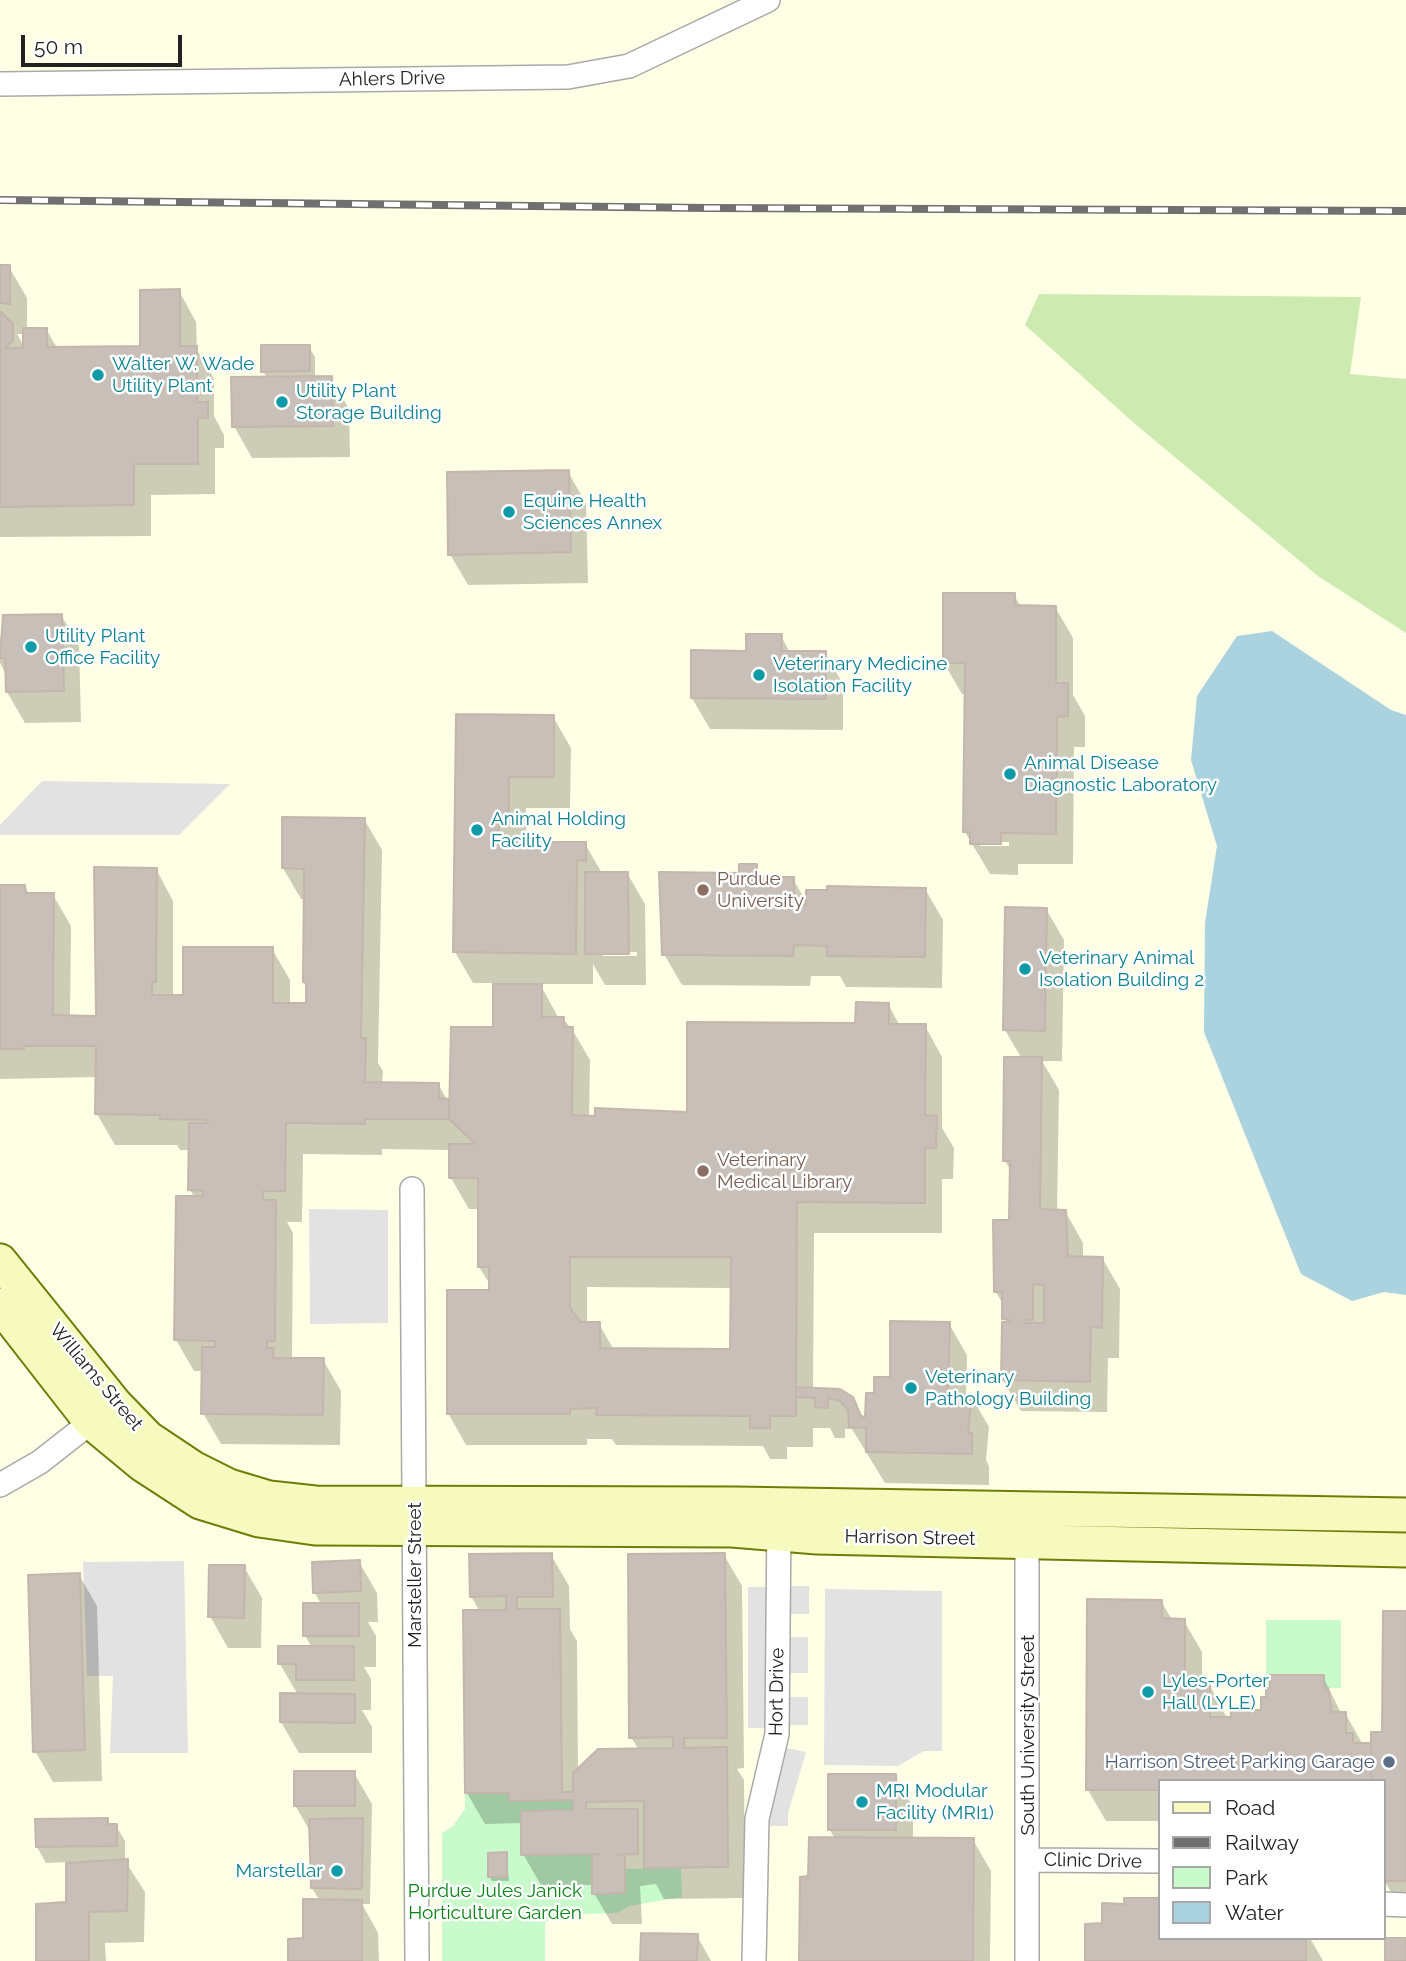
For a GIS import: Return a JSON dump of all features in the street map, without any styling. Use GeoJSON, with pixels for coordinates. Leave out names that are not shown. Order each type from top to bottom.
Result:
{"type":"FeatureCollection","features":[{"type":"Feature","properties":{"kind":"main road","name":"Williams Street"},"geometry":{"type":"LineString","coordinates":[[0,1261],[116,1405],[148,1438],[193,1468],[229,1486],[269,1498],[414,1516]]}},
{"type":"Feature","properties":{"kind":"main road","name":"Williams Street"},"geometry":{"type":"LineString","coordinates":[[0,1305],[91,1422],[143,1465],[200,1502],[259,1520],[315,1528],[414,1516]]}},
{"type":"Feature","properties":{"kind":"main road","name":"Harrison Street"},"geometry":{"type":"LineString","coordinates":[[1027,1525],[1406,1515]]}},
{"type":"Feature","properties":{"kind":"main road","name":"Harrison Street"},"geometry":{"type":"LineString","coordinates":[[414,1516],[1027,1525],[1406,1550]]}},
{"type":"Feature","properties":{"kind":"street","name":"Ahlers Drive"},"geometry":{"type":"LineString","coordinates":[[0,84],[568,77],[629,66],[768,0]]}},
{"type":"Feature","properties":{"kind":"street","name":"Marsteller Street"},"geometry":{"type":"LineString","coordinates":[[412,1188],[417,1961]]}},
{"type":"Feature","properties":{"kind":"street"},"geometry":{"type":"LineString","coordinates":[[0,1486],[40,1462],[91,1422]]}},
{"type":"Feature","properties":{"kind":"street","name":"Hort Drive"},"geometry":{"type":"LineString","coordinates":[[754,1961],[757,1819],[777,1734],[779,1520]]}},
{"type":"Feature","properties":{"kind":"street","name":"South University Street"},"geometry":{"type":"LineString","coordinates":[[1027,1525],[1027,1961]]}},
{"type":"Feature","properties":{"kind":"street","name":"Clinic Drive"},"geometry":{"type":"LineString","coordinates":[[1027,1860],[1158,1861]]}},
{"type":"Feature","properties":{"kind":"street"},"geometry":{"type":"LineString","coordinates":[[1385,1904],[1406,1905]]}},
{"type":"Feature","properties":{"kind":"shaded area","name":"Purdue University"},"geometry":{"type":"Polygon","coordinates":[[[0,0],[1406,0],[1406,1961],[0,1961],[0,0]]]}},
{"type":"Feature","properties":{"kind":"shaded area"},"geometry":{"type":"Polygon","coordinates":[[[42,781],[230,784],[179,835],[0,835],[0,825],[42,781]]]}},
{"type":"Feature","properties":{"kind":"shaded area"},"geometry":{"type":"Polygon","coordinates":[[[309,1209],[388,1210],[388,1323],[310,1324],[309,1209]]]}},
{"type":"Feature","properties":{"kind":"shaded area"},"geometry":{"type":"Polygon","coordinates":[[[184,1561],[188,1753],[110,1753],[113,1676],[87,1676],[83,1562],[184,1561]]]}},
{"type":"Feature","properties":{"kind":"shaded area"},"geometry":{"type":"Polygon","coordinates":[[[791,1586],[809,1586],[809,1614],[790,1614],[791,1586]]]}},
{"type":"Feature","properties":{"kind":"shaded area"},"geometry":{"type":"Polygon","coordinates":[[[748,1587],[767,1587],[767,1728],[748,1728],[748,1587]]]}},
{"type":"Feature","properties":{"kind":"shaded area"},"geometry":{"type":"Polygon","coordinates":[[[825,1589],[942,1591],[942,1751],[924,1751],[898,1766],[824,1765],[825,1589]]]}},
{"type":"Feature","properties":{"kind":"shaded area"},"geometry":{"type":"Polygon","coordinates":[[[790,1637],[808,1637],[808,1673],[790,1673],[790,1637]]]}},
{"type":"Feature","properties":{"kind":"shaded area"},"geometry":{"type":"Polygon","coordinates":[[[789,1697],[808,1697],[808,1725],[789,1725],[789,1697]]]}},
{"type":"Feature","properties":{"kind":"shaded area"},"geometry":{"type":"Polygon","coordinates":[[[786,1748],[806,1752],[788,1813],[788,1826],[770,1826],[772,1800],[786,1748]]]}},
{"type":"Feature","properties":{"kind":"green space"},"geometry":{"type":"Polygon","coordinates":[[[1039,294],[1361,297],[1350,374],[1406,379],[1406,633],[1318,576],[1135,424],[1025,325],[1039,294]]]}},
{"type":"Feature","properties":{"kind":"green space"},"geometry":{"type":"Polygon","coordinates":[[[1266,1620],[1341,1620],[1341,1688],[1324,1688],[1324,1675],[1270,1675],[1270,1688],[1266,1688],[1266,1620]]]}},
{"type":"Feature","properties":{"kind":"green space","name":"Purdue Jules Janick Horticulture Garden"},"geometry":{"type":"Polygon","coordinates":[[[465,1793],[509,1793],[509,1801],[573,1800],[573,1810],[521,1811],[522,1854],[599,1854],[592,1856],[592,1893],[625,1869],[681,1868],[682,1897],[629,1906],[617,1913],[555,1915],[545,1923],[545,1961],[442,1961],[442,1833],[453,1826],[465,1809],[465,1793]]]}},
{"type":"Feature","properties":{"kind":"water"},"geometry":{"type":"Polygon","coordinates":[[[1272,631],[1391,710],[1406,715],[1406,1295],[1384,1292],[1352,1301],[1301,1274],[1204,1032],[1205,923],[1217,846],[1191,760],[1197,696],[1237,636],[1272,631]]]}},
{"type":"Feature","properties":{"kind":"building"},"geometry":{"type":"Polygon","coordinates":[[[0,265],[10,265],[10,304],[0,303],[0,265]]]}},
{"type":"Feature","properties":{"kind":"building","name":"Walter W. Wade Utility Plant"},"geometry":{"type":"Polygon","coordinates":[[[180,289],[180,346],[197,346],[197,402],[208,402],[208,418],[198,418],[198,464],[134,464],[134,505],[0,507],[0,311],[13,324],[13,340],[5,348],[23,348],[23,328],[47,328],[47,347],[140,346],[140,290],[180,289]]]}},
{"type":"Feature","properties":{"kind":"building"},"geometry":{"type":"Polygon","coordinates":[[[261,345],[310,345],[310,371],[261,372],[261,345]]]}},
{"type":"Feature","properties":{"kind":"building","name":"Utility Plant Storage Building"},"geometry":{"type":"Polygon","coordinates":[[[332,376],[333,426],[232,427],[231,377],[332,376]]]}},
{"type":"Feature","properties":{"kind":"building","name":"Equine Health Sciences Annex"},"geometry":{"type":"Polygon","coordinates":[[[569,470],[571,552],[448,555],[447,472],[569,470]]]}},
{"type":"Feature","properties":{"kind":"building","name":"Animal Disease Diagnostic Laboratory"},"geometry":{"type":"Polygon","coordinates":[[[943,593],[1015,593],[1015,605],[1056,606],[1056,683],[1068,683],[1068,716],[1057,717],[1056,834],[1001,833],[1001,844],[970,844],[970,832],[963,832],[965,663],[943,663],[943,593]]]}},
{"type":"Feature","properties":{"kind":"building","name":"Utility Plant Office Facility"},"geometry":{"type":"Polygon","coordinates":[[[62,614],[64,691],[6,692],[5,658],[0,658],[3,615],[62,614]]]}},
{"type":"Feature","properties":{"kind":"building","name":"Veterinary Medicine Isolation Facility"},"geometry":{"type":"Polygon","coordinates":[[[746,634],[782,634],[781,651],[826,651],[826,699],[691,698],[691,650],[746,651],[746,634]]]}},
{"type":"Feature","properties":{"kind":"building","name":"Animal Holding Facility"},"geometry":{"type":"Polygon","coordinates":[[[456,714],[554,715],[554,777],[509,777],[509,822],[499,822],[499,837],[531,837],[531,842],[586,842],[586,861],[577,860],[576,954],[453,952],[456,714]]]}},
{"type":"Feature","properties":{"kind":"building"},"geometry":{"type":"Polygon","coordinates":[[[282,817],[365,818],[361,1038],[366,1038],[365,1082],[439,1083],[439,1098],[449,1099],[449,1119],[365,1119],[365,1124],[286,1123],[285,1191],[263,1191],[263,1200],[276,1200],[275,1341],[267,1341],[267,1348],[274,1348],[273,1358],[324,1358],[323,1415],[201,1414],[202,1347],[215,1347],[215,1341],[174,1340],[176,1196],[203,1196],[203,1191],[188,1190],[189,1123],[208,1123],[207,1120],[160,1119],[160,1115],[95,1114],[96,1046],[24,1046],[24,1049],[0,1049],[0,885],[25,885],[26,893],[54,893],[53,1015],[96,1016],[94,867],[157,868],[156,982],[152,982],[152,995],[183,995],[183,947],[273,947],[273,1003],[306,1003],[306,983],[303,982],[304,869],[282,868],[282,817]]]}},
{"type":"Feature","properties":{"kind":"building"},"geometry":{"type":"Polygon","coordinates":[[[739,864],[757,864],[757,877],[794,877],[794,905],[806,905],[806,890],[827,890],[827,886],[926,888],[925,957],[827,956],[827,946],[794,945],[793,956],[662,955],[659,872],[739,873],[739,864]]]}},
{"type":"Feature","properties":{"kind":"building"},"geometry":{"type":"Polygon","coordinates":[[[585,872],[628,872],[629,954],[585,954],[585,872]]]}},
{"type":"Feature","properties":{"kind":"building","name":"Veterinary Animal Isolation Building 2"},"geometry":{"type":"Polygon","coordinates":[[[1005,907],[1047,908],[1045,1031],[1003,1030],[1005,907]]]}},
{"type":"Feature","properties":{"kind":"building"},"geometry":{"type":"Polygon","coordinates":[[[493,984],[542,984],[542,1017],[564,1017],[564,1027],[573,1027],[572,1115],[595,1116],[595,1108],[687,1112],[687,1022],[855,1023],[856,1002],[889,1003],[889,1024],[926,1024],[925,1115],[937,1116],[936,1148],[925,1148],[925,1203],[797,1202],[796,1416],[770,1416],[770,1428],[750,1428],[750,1416],[596,1415],[597,1408],[570,1409],[570,1414],[447,1414],[447,1290],[489,1290],[489,1267],[478,1267],[478,1178],[449,1178],[449,1144],[475,1144],[449,1119],[451,1027],[493,1027],[493,984]],[[570,1257],[570,1308],[581,1322],[600,1322],[600,1348],[730,1349],[731,1257],[570,1257]]]}},
{"type":"Feature","properties":{"kind":"building"},"geometry":{"type":"Polygon","coordinates":[[[1004,1057],[1042,1057],[1040,1209],[1066,1210],[1068,1256],[1103,1257],[1102,1328],[1091,1327],[1090,1382],[1001,1380],[1002,1322],[1010,1320],[1002,1319],[1002,1292],[994,1292],[993,1220],[1009,1220],[1010,1161],[1003,1161],[1004,1057]],[[1033,1284],[1033,1320],[1025,1320],[1024,1323],[1044,1323],[1044,1285],[1033,1284]]]}},
{"type":"Feature","properties":{"kind":"building","name":"Veterinary Pathology Building"},"geometry":{"type":"Polygon","coordinates":[[[890,1321],[950,1322],[948,1394],[972,1395],[968,1433],[972,1433],[972,1454],[866,1452],[866,1428],[849,1427],[848,1410],[840,1401],[828,1398],[828,1408],[815,1407],[815,1398],[796,1397],[796,1387],[840,1389],[853,1397],[861,1416],[865,1417],[866,1393],[874,1393],[874,1377],[890,1377],[890,1321]]]}},
{"type":"Feature","properties":{"kind":"building"},"geometry":{"type":"Polygon","coordinates":[[[552,1553],[553,1597],[517,1597],[517,1609],[560,1609],[562,1792],[573,1792],[573,1773],[598,1749],[673,1748],[673,1737],[629,1738],[628,1554],[725,1553],[727,1738],[684,1738],[684,1748],[727,1747],[728,1867],[644,1868],[644,1801],[586,1802],[586,1809],[638,1809],[638,1854],[617,1855],[625,1855],[625,1893],[592,1894],[592,1856],[599,1854],[521,1855],[521,1811],[573,1810],[573,1800],[509,1801],[509,1793],[465,1793],[463,1610],[506,1610],[506,1596],[470,1597],[469,1554],[552,1553]]]}},
{"type":"Feature","properties":{"kind":"building"},"geometry":{"type":"Polygon","coordinates":[[[360,1560],[361,1591],[313,1593],[312,1562],[360,1560]]]}},
{"type":"Feature","properties":{"kind":"building"},"geometry":{"type":"Polygon","coordinates":[[[209,1565],[245,1565],[244,1618],[208,1617],[209,1565]]]}},
{"type":"Feature","properties":{"kind":"building"},"geometry":{"type":"Polygon","coordinates":[[[80,1573],[85,1750],[33,1752],[28,1575],[80,1573]]]}},
{"type":"Feature","properties":{"kind":"building","name":"Lyles-Porter Hall (LYLE)"},"geometry":{"type":"Polygon","coordinates":[[[1087,1599],[1162,1600],[1162,1618],[1185,1619],[1185,1681],[1210,1682],[1210,1717],[1231,1717],[1231,1710],[1261,1710],[1261,1697],[1266,1697],[1266,1688],[1270,1688],[1270,1675],[1324,1675],[1324,1688],[1328,1688],[1332,1712],[1346,1712],[1346,1733],[1353,1733],[1353,1743],[1371,1743],[1371,1779],[1158,1779],[1158,1790],[1086,1790],[1087,1599]]]}},
{"type":"Feature","properties":{"kind":"building"},"geometry":{"type":"Polygon","coordinates":[[[303,1603],[359,1603],[359,1636],[303,1636],[303,1603]]]}},
{"type":"Feature","properties":{"kind":"building","name":"Harrison Street Parking Garage"},"geometry":{"type":"Polygon","coordinates":[[[1383,1611],[1406,1611],[1406,1881],[1385,1881],[1385,1779],[1371,1779],[1371,1732],[1382,1732],[1383,1611]]]}},
{"type":"Feature","properties":{"kind":"building"},"geometry":{"type":"Polygon","coordinates":[[[278,1646],[354,1646],[354,1680],[296,1680],[296,1664],[278,1664],[278,1646]]]}},
{"type":"Feature","properties":{"kind":"building"},"geometry":{"type":"Polygon","coordinates":[[[280,1693],[355,1694],[355,1723],[280,1722],[280,1693]]]}},
{"type":"Feature","properties":{"kind":"building"},"geometry":{"type":"Polygon","coordinates":[[[294,1771],[355,1771],[355,1806],[294,1806],[294,1771]]]}},
{"type":"Feature","properties":{"kind":"building","name":"MRI Modular Facility (MRI1)"},"geometry":{"type":"Polygon","coordinates":[[[828,1774],[896,1774],[896,1830],[828,1830],[828,1774]]]}},
{"type":"Feature","properties":{"kind":"building"},"geometry":{"type":"Polygon","coordinates":[[[108,1818],[108,1824],[117,1824],[117,1846],[36,1847],[35,1819],[108,1818]]]}},
{"type":"Feature","properties":{"kind":"building","name":"Marstellar"},"geometry":{"type":"Polygon","coordinates":[[[363,1818],[362,1889],[311,1888],[309,1819],[363,1818]]]}},
{"type":"Feature","properties":{"kind":"building"},"geometry":{"type":"Polygon","coordinates":[[[809,1837],[974,1838],[973,1961],[799,1961],[800,1877],[808,1876],[809,1837]]]}},
{"type":"Feature","properties":{"kind":"building"},"geometry":{"type":"Polygon","coordinates":[[[507,1852],[507,1877],[488,1877],[488,1853],[507,1852]]]}},
{"type":"Feature","properties":{"kind":"building"},"geometry":{"type":"Polygon","coordinates":[[[128,1859],[127,1911],[89,1912],[89,1961],[36,1961],[36,1904],[66,1902],[66,1863],[128,1859]]]}},
{"type":"Feature","properties":{"kind":"building"},"geometry":{"type":"Polygon","coordinates":[[[1124,1898],[1158,1898],[1158,1940],[1306,1940],[1306,1961],[1085,1961],[1085,1924],[1102,1923],[1102,1903],[1124,1904],[1124,1898]]]}},
{"type":"Feature","properties":{"kind":"building"},"geometry":{"type":"Polygon","coordinates":[[[303,1899],[362,1900],[362,1961],[288,1961],[288,1939],[303,1938],[303,1899]]]}},
{"type":"Feature","properties":{"kind":"building"},"geometry":{"type":"Polygon","coordinates":[[[641,1933],[698,1934],[697,1961],[640,1961],[641,1933]]]}},
{"type":"Feature","properties":{"kind":"building"},"geometry":{"type":"Polygon","coordinates":[[[1385,1938],[1406,1938],[1406,1961],[1385,1961],[1385,1938]]]}},
{"type":"Feature","properties":{"kind":"railway"},"geometry":{"type":"LineString","coordinates":[[0,200],[708,208],[1406,211]]}},
{"type":"Feature","properties":{"kind":"place","name":"Walter W. Wade Utility Plant"},"geometry":{"type":"Point","coordinates":[98,375]}},
{"type":"Feature","properties":{"kind":"place","name":"Utility Plant Storage Building"},"geometry":{"type":"Point","coordinates":[282,402]}},
{"type":"Feature","properties":{"kind":"place","name":"Equine Health Sciences Annex"},"geometry":{"type":"Point","coordinates":[509,512]}},
{"type":"Feature","properties":{"kind":"place","name":"Utility Plant Office Facility"},"geometry":{"type":"Point","coordinates":[31,647]}},
{"type":"Feature","properties":{"kind":"place","name":"Veterinary Medicine Isolation Facility"},"geometry":{"type":"Point","coordinates":[759,675]}},
{"type":"Feature","properties":{"kind":"place","name":"Animal Disease Diagnostic Laboratory"},"geometry":{"type":"Point","coordinates":[1010,774]}},
{"type":"Feature","properties":{"kind":"place","name":"Animal Holding Facility"},"geometry":{"type":"Point","coordinates":[477,830]}},
{"type":"Feature","properties":{"kind":"place","name":"Purdue University"},"geometry":{"type":"Point","coordinates":[703,890]}},
{"type":"Feature","properties":{"kind":"place","name":"Veterinary Animal Isolation Building 2"},"geometry":{"type":"Point","coordinates":[1025,969]}},
{"type":"Feature","properties":{"kind":"place","name":"Veterinary Medical Library"},"geometry":{"type":"Point","coordinates":[703,1171]}},
{"type":"Feature","properties":{"kind":"place","name":"Veterinary Pathology Building"},"geometry":{"type":"Point","coordinates":[911,1388]}},
{"type":"Feature","properties":{"kind":"place","name":"Lyles-Porter Hall (LYLE)"},"geometry":{"type":"Point","coordinates":[1148,1692]}},
{"type":"Feature","properties":{"kind":"place","name":"Harrison Street Parking Garage"},"geometry":{"type":"Point","coordinates":[1389,1762]}},
{"type":"Feature","properties":{"kind":"place","name":"MRI Modular Facility (MRI1)"},"geometry":{"type":"Point","coordinates":[862,1802]}},
{"type":"Feature","properties":{"kind":"place","name":"Marstellar"},"geometry":{"type":"Point","coordinates":[337,1871]}}]}
